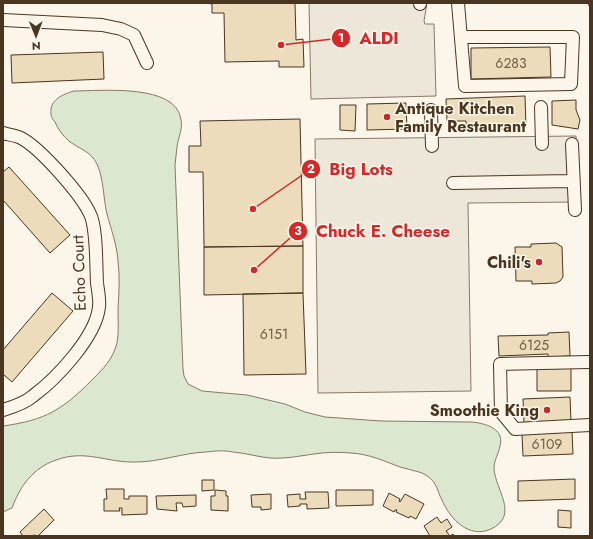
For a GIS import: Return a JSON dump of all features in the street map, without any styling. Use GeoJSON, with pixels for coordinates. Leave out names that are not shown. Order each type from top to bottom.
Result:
{"type":"FeatureCollection","features":[{"type":"Feature","properties":{"kind":"street"},"geometry":{"type":"LineString","coordinates":[[458,3],[465,86],[571,84],[574,37],[461,37]]}},
{"type":"Feature","properties":{"kind":"street"},"geometry":{"type":"LineString","coordinates":[[3,20],[102,25],[121,29],[134,35],[147,63]]}},
{"type":"Feature","properties":{"kind":"street"},"geometry":{"type":"LineString","coordinates":[[541,107],[542,144]]}},
{"type":"Feature","properties":{"kind":"street"},"geometry":{"type":"LineString","coordinates":[[431,110],[432,146]]}},
{"type":"Feature","properties":{"kind":"street","name":"Echo Court"},"geometry":{"type":"LineString","coordinates":[[3,133],[20,138],[50,162],[83,201],[91,215],[94,229],[99,308],[93,328],[79,350],[56,376],[33,397],[3,410]]}},
{"type":"Feature","properties":{"kind":"street"},"geometry":{"type":"LineString","coordinates":[[572,144],[575,210]]}},
{"type":"Feature","properties":{"kind":"street"},"geometry":{"type":"LineString","coordinates":[[453,183],[573,181]]}},
{"type":"Feature","properties":{"kind":"street"},"geometry":{"type":"LineString","coordinates":[[589,362],[500,364],[501,412],[515,429],[590,425]]}},
{"type":"Feature","properties":{"kind":"green space"},"geometry":{"type":"Polygon","coordinates":[[[119,90],[153,95],[166,100],[176,108],[181,120],[175,165],[183,369],[184,376],[188,384],[202,391],[247,395],[285,404],[305,412],[325,417],[381,421],[471,422],[487,425],[496,431],[501,440],[494,468],[505,509],[504,517],[499,523],[491,529],[483,531],[468,529],[455,520],[450,514],[435,484],[426,475],[370,456],[342,452],[276,458],[230,451],[220,451],[188,454],[145,462],[115,461],[87,456],[67,457],[48,463],[34,473],[23,485],[12,508],[3,512],[3,426],[18,424],[42,417],[62,406],[104,368],[113,354],[117,343],[119,273],[115,243],[107,214],[99,170],[92,156],[65,137],[59,130],[51,115],[51,109],[54,101],[65,94],[74,91],[119,90]]]}},
{"type":"Feature","properties":{"kind":"shaded area"},"geometry":{"type":"Polygon","coordinates":[[[309,3],[427,3],[424,21],[425,24],[434,24],[436,96],[311,99],[309,3]]]}},
{"type":"Feature","properties":{"kind":"shaded area"},"geometry":{"type":"Polygon","coordinates":[[[576,136],[577,202],[468,203],[471,391],[318,393],[315,139],[576,136]]]}},
{"type":"Feature","properties":{"kind":"building"},"geometry":{"type":"Polygon","coordinates":[[[206,3],[295,3],[296,40],[303,39],[304,67],[279,67],[279,61],[225,62],[224,13],[212,13],[212,4],[206,3]]]}},
{"type":"Feature","properties":{"kind":"building"},"geometry":{"type":"Polygon","coordinates":[[[550,47],[551,77],[471,79],[471,48],[550,47]]]}},
{"type":"Feature","properties":{"kind":"building"},"geometry":{"type":"Polygon","coordinates":[[[103,52],[104,79],[12,83],[11,55],[103,52]]]}},
{"type":"Feature","properties":{"kind":"building"},"geometry":{"type":"Polygon","coordinates":[[[525,96],[526,128],[467,131],[466,121],[447,121],[446,99],[525,96]]]}},
{"type":"Feature","properties":{"kind":"building"},"geometry":{"type":"Polygon","coordinates":[[[576,100],[576,110],[580,120],[578,129],[552,125],[552,101],[576,100]]]}},
{"type":"Feature","properties":{"kind":"building","name":"Antique Kitchen Family Restaurant"},"geometry":{"type":"Polygon","coordinates":[[[406,103],[407,129],[367,130],[367,104],[406,103]]]}},
{"type":"Feature","properties":{"kind":"building"},"geometry":{"type":"Polygon","coordinates":[[[340,105],[356,105],[355,131],[340,130],[340,105]]]}},
{"type":"Feature","properties":{"kind":"building"},"geometry":{"type":"Polygon","coordinates":[[[300,119],[303,246],[204,247],[203,172],[189,172],[189,146],[201,146],[200,121],[300,119]]]}},
{"type":"Feature","properties":{"kind":"building"},"geometry":{"type":"Polygon","coordinates":[[[9,167],[70,235],[50,253],[3,200],[3,172],[9,167]]]}},
{"type":"Feature","properties":{"kind":"building","name":"Chili's"},"geometry":{"type":"Polygon","coordinates":[[[556,243],[562,247],[563,277],[560,281],[556,283],[532,284],[532,281],[516,281],[515,247],[531,247],[531,244],[556,243]]]}},
{"type":"Feature","properties":{"kind":"building"},"geometry":{"type":"Polygon","coordinates":[[[303,246],[303,293],[204,295],[204,247],[303,246]]]}},
{"type":"Feature","properties":{"kind":"building"},"geometry":{"type":"Polygon","coordinates":[[[52,293],[73,311],[12,382],[3,374],[3,350],[52,293]]]}},
{"type":"Feature","properties":{"kind":"building"},"geometry":{"type":"Polygon","coordinates":[[[303,293],[306,374],[244,375],[243,294],[303,293]]]}},
{"type":"Feature","properties":{"kind":"building"},"geometry":{"type":"Polygon","coordinates":[[[569,332],[570,356],[548,357],[548,354],[499,356],[498,336],[548,335],[548,333],[569,332]]]}},
{"type":"Feature","properties":{"kind":"building"},"geometry":{"type":"Polygon","coordinates":[[[571,367],[571,391],[537,391],[537,368],[571,367]]]}},
{"type":"Feature","properties":{"kind":"building","name":"Smoothie King"},"geometry":{"type":"Polygon","coordinates":[[[570,397],[571,422],[524,424],[523,399],[570,397]]]}},
{"type":"Feature","properties":{"kind":"building"},"geometry":{"type":"Polygon","coordinates":[[[572,432],[573,454],[523,456],[522,434],[572,432]]]}},
{"type":"Feature","properties":{"kind":"building"},"geometry":{"type":"Polygon","coordinates":[[[575,479],[575,499],[518,501],[518,481],[575,479]]]}},
{"type":"Feature","properties":{"kind":"building"},"geometry":{"type":"Polygon","coordinates":[[[202,480],[214,480],[214,490],[202,491],[202,480]]]}},
{"type":"Feature","properties":{"kind":"building"},"geometry":{"type":"Polygon","coordinates":[[[106,489],[124,489],[124,499],[129,499],[129,496],[147,496],[147,514],[122,515],[122,508],[119,508],[120,511],[104,511],[104,499],[107,499],[106,489]]]}},
{"type":"Feature","properties":{"kind":"building"},"geometry":{"type":"Polygon","coordinates":[[[215,490],[226,491],[226,496],[228,496],[228,511],[211,510],[211,496],[215,496],[215,490]]]}},
{"type":"Feature","properties":{"kind":"building"},"geometry":{"type":"Polygon","coordinates":[[[336,490],[373,490],[373,505],[336,506],[336,490]]]}},
{"type":"Feature","properties":{"kind":"building"},"geometry":{"type":"Polygon","coordinates":[[[305,492],[328,492],[329,508],[307,509],[307,504],[288,507],[287,495],[300,494],[300,499],[306,499],[305,492]]]}},
{"type":"Feature","properties":{"kind":"building"},"geometry":{"type":"Polygon","coordinates":[[[389,493],[400,499],[400,502],[405,494],[424,504],[416,519],[410,516],[409,518],[396,512],[397,510],[394,512],[383,506],[389,493]]]}},
{"type":"Feature","properties":{"kind":"building"},"geometry":{"type":"Polygon","coordinates":[[[271,494],[271,509],[261,510],[261,507],[252,507],[251,495],[271,494]]]}},
{"type":"Feature","properties":{"kind":"building"},"geometry":{"type":"Polygon","coordinates":[[[196,495],[196,506],[183,507],[182,503],[176,503],[177,511],[157,509],[156,496],[196,495]]]}},
{"type":"Feature","properties":{"kind":"building"},"geometry":{"type":"Polygon","coordinates":[[[44,509],[54,520],[38,536],[23,536],[20,532],[44,509]]]}},
{"type":"Feature","properties":{"kind":"building"},"geometry":{"type":"Polygon","coordinates":[[[558,510],[571,511],[571,528],[558,527],[558,510]]]}},
{"type":"Feature","properties":{"kind":"building"},"geometry":{"type":"Polygon","coordinates":[[[437,517],[441,523],[447,519],[452,527],[446,531],[450,536],[430,536],[424,526],[437,517]]]}},
{"type":"Feature","properties":{"kind":"place","name":"ALDI"},"geometry":{"type":"Point","coordinates":[281,45]}},
{"type":"Feature","properties":{"kind":"place","name":"Antique Kitchen Family Restaurant"},"geometry":{"type":"Point","coordinates":[387,117]}},
{"type":"Feature","properties":{"kind":"place","name":"Big Lots"},"geometry":{"type":"Point","coordinates":[253,209]}},
{"type":"Feature","properties":{"kind":"place","name":"Chili's"},"geometry":{"type":"Point","coordinates":[539,262]}},
{"type":"Feature","properties":{"kind":"place","name":"Chuck E. Cheese"},"geometry":{"type":"Point","coordinates":[254,270]}},
{"type":"Feature","properties":{"kind":"place","name":"Smoothie King"},"geometry":{"type":"Point","coordinates":[547,410]}}]}
